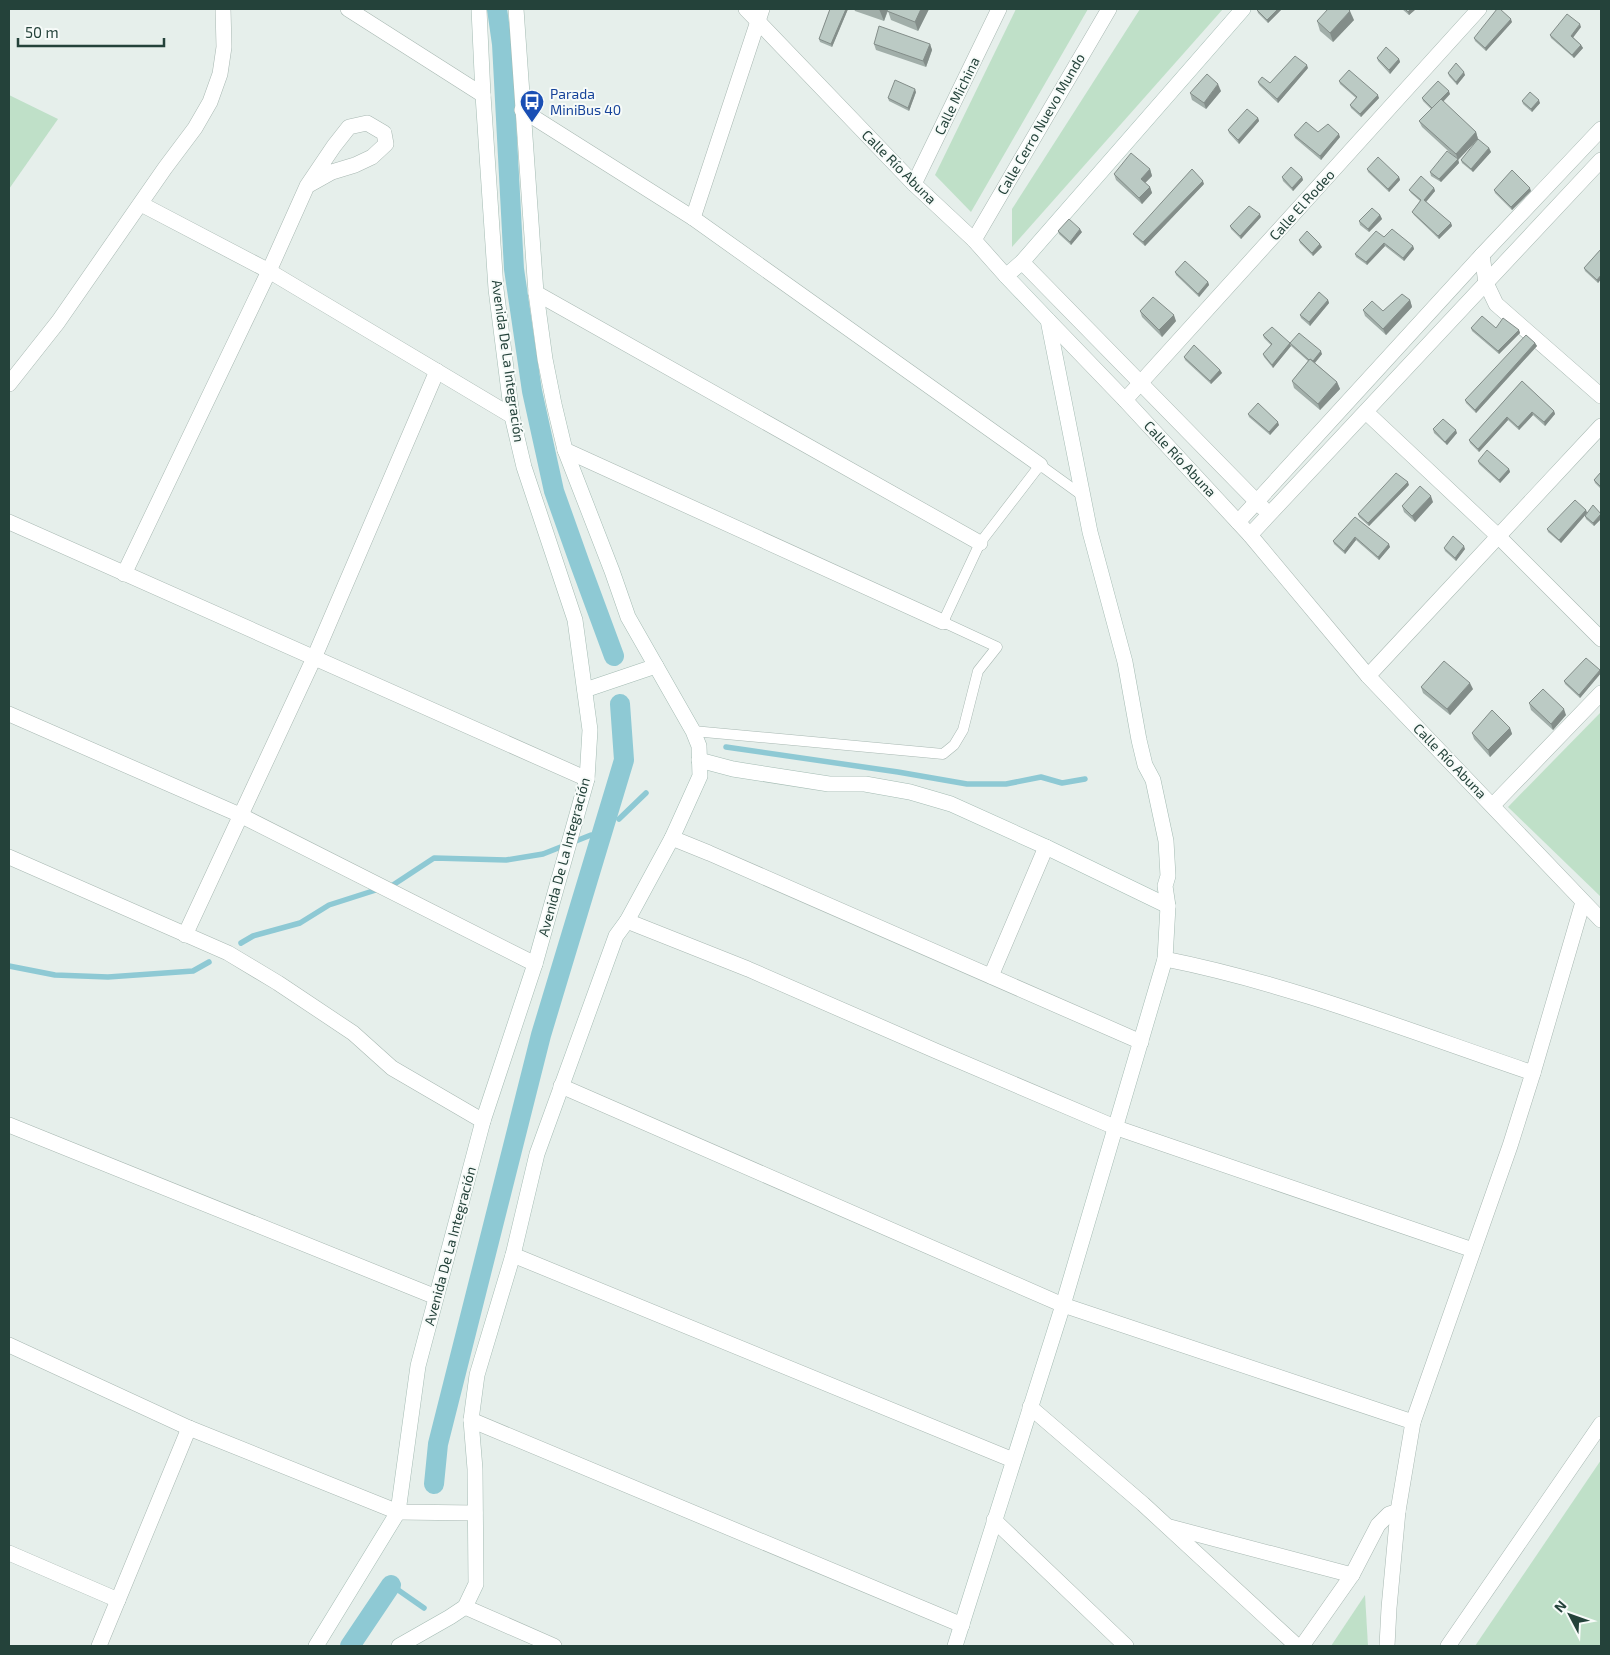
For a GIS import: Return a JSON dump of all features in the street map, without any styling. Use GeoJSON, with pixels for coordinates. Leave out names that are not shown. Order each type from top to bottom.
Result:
{"type":"FeatureCollection","features":[{"type":"Feature","properties":{"kind":"street"},"geometry":{"type":"LineString","coordinates":[[9,384],[58,322],[195,128],[210,102],[220,74],[224,47],[223,9]]}},
{"type":"Feature","properties":{"kind":"street"},"geometry":{"type":"LineString","coordinates":[[348,9],[483,95]]}},
{"type":"Feature","properties":{"kind":"street","name":"Avenida De La Integración"},"geometry":{"type":"LineString","coordinates":[[316,1646],[398,1512],[418,1366],[436,1296],[482,1121],[535,964],[587,779],[590,730],[575,620],[524,467],[512,416],[496,289],[479,9]]}},
{"type":"Feature","properties":{"kind":"street"},"geometry":{"type":"LineString","coordinates":[[399,1646],[465,1607],[476,1584],[475,1469],[472,1420],[477,1375],[513,1254],[537,1154],[616,936],[627,921],[672,838],[700,776],[699,746],[628,617],[565,450],[545,358],[536,293],[516,9]]}},
{"type":"Feature","properties":{"kind":"street","name":"Calle Río Abuna"},"geometry":{"type":"LineString","coordinates":[[746,9],[760,15],[914,184],[974,240],[1125,400],[1250,535],[1368,676],[1601,920]]}},
{"type":"Feature","properties":{"kind":"street","name":"Calle Michina"},"geometry":{"type":"LineString","coordinates":[[914,184],[999,9]]}},
{"type":"Feature","properties":{"kind":"street","name":"Calle Cerro Nuevo Mundo"},"geometry":{"type":"LineString","coordinates":[[974,240],[1109,9]]}},
{"type":"Feature","properties":{"kind":"street"},"geometry":{"type":"LineString","coordinates":[[1006,276],[1022,262],[1243,9]]}},
{"type":"Feature","properties":{"kind":"street","name":"Calle El Rodeo"},"geometry":{"type":"LineString","coordinates":[[1125,400],[1478,9]]}},
{"type":"Feature","properties":{"kind":"street"},"geometry":{"type":"LineString","coordinates":[[693,218],[760,15]]}},
{"type":"Feature","properties":{"kind":"street"},"geometry":{"type":"LineString","coordinates":[[522,110],[693,218],[1040,465]]}},
{"type":"Feature","properties":{"kind":"street"},"geometry":{"type":"LineString","coordinates":[[124,574],[269,272],[307,186],[349,127],[367,123],[384,133],[386,144],[372,157],[355,165],[332,172],[307,186]]}},
{"type":"Feature","properties":{"kind":"street"},"geometry":{"type":"LineString","coordinates":[[1238,522],[1482,255],[1601,129]]}},
{"type":"Feature","properties":{"kind":"street"},"geometry":{"type":"LineString","coordinates":[[1250,535],[1601,160]]}},
{"type":"Feature","properties":{"kind":"street"},"geometry":{"type":"LineString","coordinates":[[141,204],[269,272],[512,416]]}},
{"type":"Feature","properties":{"kind":"street"},"geometry":{"type":"LineString","coordinates":[[1482,255],[1486,283],[1496,304],[1601,396]]}},
{"type":"Feature","properties":{"kind":"street"},"geometry":{"type":"LineString","coordinates":[[1022,262],[1270,514]]}},
{"type":"Feature","properties":{"kind":"street"},"geometry":{"type":"LineString","coordinates":[[536,293],[980,543]]}},
{"type":"Feature","properties":{"kind":"street"},"geometry":{"type":"LineString","coordinates":[[955,1646],[1063,1305],[1166,959],[1168,906],[1165,886],[1168,876],[1166,841],[1153,780],[1146,765],[1139,740],[1125,662],[1090,532],[1048,320]]}},
{"type":"Feature","properties":{"kind":"street"},"geometry":{"type":"LineString","coordinates":[[185,935],[314,658],[437,371]]}},
{"type":"Feature","properties":{"kind":"street"},"geometry":{"type":"LineString","coordinates":[[1366,412],[1498,536],[1601,639]]}},
{"type":"Feature","properties":{"kind":"street"},"geometry":{"type":"LineString","coordinates":[[1368,676],[1601,426]]}},
{"type":"Feature","properties":{"kind":"street"},"geometry":{"type":"LineString","coordinates":[[565,450],[943,622]]}},
{"type":"Feature","properties":{"kind":"street"},"geometry":{"type":"LineString","coordinates":[[9,522],[587,779]]}},
{"type":"Feature","properties":{"kind":"street"},"geometry":{"type":"LineString","coordinates":[[586,690],[656,666]]}},
{"type":"Feature","properties":{"kind":"street"},"geometry":{"type":"LineString","coordinates":[[1492,805],[1601,693]]}},
{"type":"Feature","properties":{"kind":"street"},"geometry":{"type":"LineString","coordinates":[[9,714],[240,815],[535,964]]}},
{"type":"Feature","properties":{"kind":"street"},"geometry":{"type":"LineString","coordinates":[[700,760],[733,769],[829,784],[865,784],[910,792],[952,804],[1168,906]]}},
{"type":"Feature","properties":{"kind":"street"},"geometry":{"type":"LineString","coordinates":[[672,838],[1142,1042]]}},
{"type":"Feature","properties":{"kind":"street"},"geometry":{"type":"LineString","coordinates":[[991,976],[1046,847]]}},
{"type":"Feature","properties":{"kind":"street"},"geometry":{"type":"LineString","coordinates":[[9,856],[228,953],[278,983],[353,1033],[392,1068],[482,1121]]}},
{"type":"Feature","properties":{"kind":"street"},"geometry":{"type":"LineString","coordinates":[[1387,1646],[1398,1511],[1413,1422],[1510,1146],[1583,902]]}},
{"type":"Feature","properties":{"kind":"street"},"geometry":{"type":"LineString","coordinates":[[627,921],[748,969],[1116,1128],[1473,1250]]}},
{"type":"Feature","properties":{"kind":"street"},"geometry":{"type":"LineString","coordinates":[[1166,959],[1211,968],[1296,992],[1533,1072]]}},
{"type":"Feature","properties":{"kind":"street"},"geometry":{"type":"LineString","coordinates":[[561,1086],[1063,1305],[1413,1422]]}},
{"type":"Feature","properties":{"kind":"street"},"geometry":{"type":"LineString","coordinates":[[9,1125],[436,1296]]}},
{"type":"Feature","properties":{"kind":"street"},"geometry":{"type":"LineString","coordinates":[[513,1254],[1013,1460]]}},
{"type":"Feature","properties":{"kind":"street"},"geometry":{"type":"LineString","coordinates":[[9,1345],[189,1428],[398,1512],[475,1512]]}},
{"type":"Feature","properties":{"kind":"street"},"geometry":{"type":"LineString","coordinates":[[1030,1407],[1166,1526],[1297,1646]]}},
{"type":"Feature","properties":{"kind":"street"},"geometry":{"type":"LineString","coordinates":[[472,1420],[962,1625]]}},
{"type":"Feature","properties":{"kind":"street"},"geometry":{"type":"LineString","coordinates":[[1448,1646],[1601,1424]]}},
{"type":"Feature","properties":{"kind":"street"},"geometry":{"type":"LineString","coordinates":[[99,1646],[189,1428]]}},
{"type":"Feature","properties":{"kind":"street"},"geometry":{"type":"LineString","coordinates":[[1302,1646],[1352,1575],[1378,1525],[1389,1514],[1398,1511]]}},
{"type":"Feature","properties":{"kind":"street"},"geometry":{"type":"LineString","coordinates":[[994,1520],[1126,1646]]}},
{"type":"Feature","properties":{"kind":"street"},"geometry":{"type":"LineString","coordinates":[[1166,1526],[1352,1575]]}},
{"type":"Feature","properties":{"kind":"street"},"geometry":{"type":"LineString","coordinates":[[9,1553],[118,1600]]}},
{"type":"Feature","properties":{"kind":"street"},"geometry":{"type":"LineString","coordinates":[[465,1607],[554,1646]]}},
{"type":"Feature","properties":{"kind":"lane"},"geometry":{"type":"LineString","coordinates":[[692,731],[943,754],[954,745],[962,730],[978,671],[997,647],[943,622],[980,543],[1040,465],[1083,496]]}},
{"type":"Feature","properties":{"kind":"green space"},"geometry":{"type":"Polygon","coordinates":[[[1016,9],[1088,9],[971,212],[935,175],[1016,9]]]}},
{"type":"Feature","properties":{"kind":"green space"},"geometry":{"type":"Polygon","coordinates":[[[1140,9],[1223,9],[1012,247],[1012,209],[1140,9]]]}},
{"type":"Feature","properties":{"kind":"green space"},"geometry":{"type":"Polygon","coordinates":[[[9,95],[58,119],[9,189],[9,95]]]}},
{"type":"Feature","properties":{"kind":"green space"},"geometry":{"type":"Polygon","coordinates":[[[1601,712],[1601,897],[1508,807],[1601,712]]]}},
{"type":"Feature","properties":{"kind":"green space"},"geometry":{"type":"Polygon","coordinates":[[[1601,1460],[1601,1646],[1475,1646],[1601,1460]]]}},
{"type":"Feature","properties":{"kind":"green space"},"geometry":{"type":"Polygon","coordinates":[[[1365,1595],[1368,1646],[1331,1646],[1365,1595]]]}},
{"type":"Feature","properties":{"kind":"building"},"geometry":{"type":"Polygon","coordinates":[[[830,9],[846,9],[831,44],[819,39],[830,9]]]}},
{"type":"Feature","properties":{"kind":"building"},"geometry":{"type":"Polygon","coordinates":[[[888,9],[921,9],[915,22],[887,11],[888,9]]]}},
{"type":"Feature","properties":{"kind":"building"},"geometry":{"type":"Polygon","coordinates":[[[1258,9],[1278,9],[1267,20],[1258,9]]]}},
{"type":"Feature","properties":{"kind":"building"},"geometry":{"type":"Polygon","coordinates":[[[1328,9],[1348,9],[1350,11],[1330,33],[1317,21],[1328,9]]]}},
{"type":"Feature","properties":{"kind":"building"},"geometry":{"type":"Polygon","coordinates":[[[1497,9],[1500,9],[1511,19],[1485,48],[1474,38],[1497,9]]]}},
{"type":"Feature","properties":{"kind":"building"},"geometry":{"type":"Polygon","coordinates":[[[1567,14],[1580,24],[1571,36],[1581,45],[1572,55],[1550,35],[1567,14]]]}},
{"type":"Feature","properties":{"kind":"building"},"geometry":{"type":"Polygon","coordinates":[[[879,26],[930,44],[923,61],[874,44],[879,26]]]}},
{"type":"Feature","properties":{"kind":"building"},"geometry":{"type":"Polygon","coordinates":[[[1386,47],[1399,59],[1389,70],[1377,58],[1386,47]]]}},
{"type":"Feature","properties":{"kind":"building"},"geometry":{"type":"Polygon","coordinates":[[[1295,56],[1307,65],[1277,99],[1258,82],[1262,77],[1270,83],[1295,56]]]}},
{"type":"Feature","properties":{"kind":"building"},"geometry":{"type":"Polygon","coordinates":[[[1456,63],[1464,72],[1456,82],[1448,73],[1456,63]]]}},
{"type":"Feature","properties":{"kind":"building"},"geometry":{"type":"Polygon","coordinates":[[[1349,70],[1378,95],[1360,114],[1350,105],[1357,97],[1339,81],[1349,70]]]}},
{"type":"Feature","properties":{"kind":"building"},"geometry":{"type":"Polygon","coordinates":[[[1207,74],[1218,84],[1204,103],[1190,93],[1207,74]]]}},
{"type":"Feature","properties":{"kind":"building"},"geometry":{"type":"Polygon","coordinates":[[[895,80],[915,89],[908,108],[888,98],[895,80]]]}},
{"type":"Feature","properties":{"kind":"building"},"geometry":{"type":"Polygon","coordinates":[[[1438,81],[1449,91],[1432,108],[1422,98],[1438,81]]]}},
{"type":"Feature","properties":{"kind":"building"},"geometry":{"type":"Polygon","coordinates":[[[1530,92],[1539,100],[1531,109],[1522,101],[1530,92]]]}},
{"type":"Feature","properties":{"kind":"building"},"geometry":{"type":"Polygon","coordinates":[[[1441,99],[1476,132],[1456,154],[1419,121],[1441,99]]]}},
{"type":"Feature","properties":{"kind":"building"},"geometry":{"type":"Polygon","coordinates":[[[1247,109],[1258,118],[1238,140],[1228,130],[1247,109]]]}},
{"type":"Feature","properties":{"kind":"building"},"geometry":{"type":"Polygon","coordinates":[[[1306,122],[1318,132],[1328,124],[1339,134],[1320,156],[1294,135],[1306,122]]]}},
{"type":"Feature","properties":{"kind":"building"},"geometry":{"type":"Polygon","coordinates":[[[1478,139],[1489,148],[1471,169],[1461,160],[1478,139]]]}},
{"type":"Feature","properties":{"kind":"building"},"geometry":{"type":"Polygon","coordinates":[[[1447,151],[1458,159],[1439,179],[1430,172],[1447,151]]]}},
{"type":"Feature","properties":{"kind":"building"},"geometry":{"type":"Polygon","coordinates":[[[1131,153],[1150,169],[1141,179],[1150,187],[1139,198],[1114,174],[1131,153]]]}},
{"type":"Feature","properties":{"kind":"building"},"geometry":{"type":"Polygon","coordinates":[[[1378,157],[1399,177],[1388,189],[1367,169],[1378,157]]]}},
{"type":"Feature","properties":{"kind":"building"},"geometry":{"type":"Polygon","coordinates":[[[1291,167],[1302,177],[1292,188],[1282,177],[1291,167]]]}},
{"type":"Feature","properties":{"kind":"building"},"geometry":{"type":"Polygon","coordinates":[[[1192,169],[1203,181],[1143,242],[1133,234],[1192,169]]]}},
{"type":"Feature","properties":{"kind":"building"},"geometry":{"type":"Polygon","coordinates":[[[1512,170],[1530,188],[1511,207],[1494,190],[1512,170]]]}},
{"type":"Feature","properties":{"kind":"building"},"geometry":{"type":"Polygon","coordinates":[[[1421,176],[1434,188],[1424,200],[1451,223],[1438,236],[1412,212],[1421,200],[1409,190],[1421,176]]]}},
{"type":"Feature","properties":{"kind":"building"},"geometry":{"type":"Polygon","coordinates":[[[1249,206],[1260,214],[1240,236],[1230,226],[1249,206]]]}},
{"type":"Feature","properties":{"kind":"building"},"geometry":{"type":"Polygon","coordinates":[[[1372,208],[1380,215],[1368,229],[1359,221],[1372,208]]]}},
{"type":"Feature","properties":{"kind":"building"},"geometry":{"type":"Polygon","coordinates":[[[1069,219],[1080,229],[1070,242],[1058,231],[1069,219]]]}},
{"type":"Feature","properties":{"kind":"building"},"geometry":{"type":"Polygon","coordinates":[[[1392,229],[1413,246],[1403,258],[1384,243],[1366,262],[1355,254],[1376,231],[1384,237],[1392,229]]]}},
{"type":"Feature","properties":{"kind":"building"},"geometry":{"type":"Polygon","coordinates":[[[1307,231],[1320,244],[1312,253],[1299,240],[1307,231]]]}},
{"type":"Feature","properties":{"kind":"building"},"geometry":{"type":"Polygon","coordinates":[[[1601,249],[1601,275],[1597,280],[1584,268],[1601,249]]]}},
{"type":"Feature","properties":{"kind":"building"},"geometry":{"type":"Polygon","coordinates":[[[1185,261],[1208,282],[1198,294],[1175,272],[1185,261]]]}},
{"type":"Feature","properties":{"kind":"building"},"geometry":{"type":"Polygon","coordinates":[[[1319,292],[1328,300],[1309,322],[1300,315],[1319,292]]]}},
{"type":"Feature","properties":{"kind":"building"},"geometry":{"type":"Polygon","coordinates":[[[1402,294],[1410,300],[1383,329],[1363,310],[1372,301],[1383,311],[1402,294]]]}},
{"type":"Feature","properties":{"kind":"building"},"geometry":{"type":"Polygon","coordinates":[[[1153,297],[1174,315],[1159,330],[1140,311],[1153,297]]]}},
{"type":"Feature","properties":{"kind":"building"},"geometry":{"type":"Polygon","coordinates":[[[1482,316],[1496,328],[1503,318],[1519,330],[1498,351],[1471,328],[1482,316]]]}},
{"type":"Feature","properties":{"kind":"building"},"geometry":{"type":"Polygon","coordinates":[[[1272,327],[1290,343],[1272,365],[1263,354],[1272,344],[1263,335],[1272,327]]]}},
{"type":"Feature","properties":{"kind":"building"},"geometry":{"type":"Polygon","coordinates":[[[1299,333],[1321,351],[1313,361],[1309,360],[1290,343],[1299,333]]]}},
{"type":"Feature","properties":{"kind":"building"},"geometry":{"type":"Polygon","coordinates":[[[1526,335],[1535,343],[1475,410],[1465,400],[1526,335]]]}},
{"type":"Feature","properties":{"kind":"building"},"geometry":{"type":"Polygon","coordinates":[[[1194,345],[1220,370],[1210,381],[1184,357],[1194,345]]]}},
{"type":"Feature","properties":{"kind":"building"},"geometry":{"type":"Polygon","coordinates":[[[1310,359],[1337,382],[1318,404],[1292,381],[1310,359]]]}},
{"type":"Feature","properties":{"kind":"building"},"geometry":{"type":"Polygon","coordinates":[[[1522,381],[1554,411],[1544,422],[1532,412],[1518,427],[1507,417],[1478,449],[1469,440],[1522,381]]]}},
{"type":"Feature","properties":{"kind":"building"},"geometry":{"type":"Polygon","coordinates":[[[1258,403],[1278,422],[1269,432],[1248,414],[1258,403]]]}},
{"type":"Feature","properties":{"kind":"building"},"geometry":{"type":"Polygon","coordinates":[[[1443,419],[1456,430],[1445,442],[1433,429],[1443,419]]]}},
{"type":"Feature","properties":{"kind":"building"},"geometry":{"type":"Polygon","coordinates":[[[1487,450],[1509,469],[1499,480],[1478,461],[1487,450]]]}},
{"type":"Feature","properties":{"kind":"building"},"geometry":{"type":"Polygon","coordinates":[[[1601,472],[1601,487],[1594,480],[1601,472]]]}},
{"type":"Feature","properties":{"kind":"building"},"geometry":{"type":"Polygon","coordinates":[[[1396,473],[1408,482],[1368,523],[1358,514],[1396,473]]]}},
{"type":"Feature","properties":{"kind":"building"},"geometry":{"type":"Polygon","coordinates":[[[1420,486],[1431,496],[1412,516],[1402,506],[1420,486]]]}},
{"type":"Feature","properties":{"kind":"building"},"geometry":{"type":"Polygon","coordinates":[[[1575,500],[1586,510],[1559,540],[1547,529],[1575,500]]]}},
{"type":"Feature","properties":{"kind":"building"},"geometry":{"type":"Polygon","coordinates":[[[1593,505],[1601,514],[1593,523],[1585,516],[1593,505]]]}},
{"type":"Feature","properties":{"kind":"building"},"geometry":{"type":"Polygon","coordinates":[[[1355,517],[1389,544],[1378,557],[1355,537],[1344,551],[1333,541],[1355,517]]]}},
{"type":"Feature","properties":{"kind":"building"},"geometry":{"type":"Polygon","coordinates":[[[1453,536],[1464,546],[1455,558],[1444,548],[1453,536]]]}},
{"type":"Feature","properties":{"kind":"building"},"geometry":{"type":"Polygon","coordinates":[[[1586,658],[1600,670],[1579,695],[1564,681],[1586,658]]]}},
{"type":"Feature","properties":{"kind":"building"},"geometry":{"type":"Polygon","coordinates":[[[1444,661],[1470,683],[1447,709],[1421,687],[1444,661]]]}},
{"type":"Feature","properties":{"kind":"building"},"geometry":{"type":"Polygon","coordinates":[[[1543,689],[1564,709],[1551,724],[1529,703],[1543,689]]]}},
{"type":"Feature","properties":{"kind":"building"},"geometry":{"type":"Polygon","coordinates":[[[1492,710],[1510,728],[1488,750],[1472,733],[1492,710]]]}},
{"type":"Feature","properties":{"kind":"waterway"},"geometry":{"type":"LineString","coordinates":[[497,9],[502,44],[514,269],[532,391],[554,491],[614,656]]}},
{"type":"Feature","properties":{"kind":"waterway"},"geometry":{"type":"LineString","coordinates":[[434,1484],[438,1444],[541,1035],[624,760],[620,704]]}},
{"type":"Feature","properties":{"kind":"waterway"},"geometry":{"type":"LineString","coordinates":[[726,747],[967,784],[1006,784],[1041,777],[1062,783],[1085,779]]}},
{"type":"Feature","properties":{"kind":"waterway"},"geometry":{"type":"LineString","coordinates":[[619,819],[646,793]]}},
{"type":"Feature","properties":{"kind":"waterway"},"geometry":{"type":"LineString","coordinates":[[388,887],[434,858],[506,860],[543,854],[591,835]]}},
{"type":"Feature","properties":{"kind":"waterway"},"geometry":{"type":"LineString","coordinates":[[241,943],[253,936],[300,923],[329,905],[379,889]]}},
{"type":"Feature","properties":{"kind":"waterway"},"geometry":{"type":"LineString","coordinates":[[9,966],[55,975],[108,977],[193,971],[209,962]]}},
{"type":"Feature","properties":{"kind":"waterway"},"geometry":{"type":"LineString","coordinates":[[391,1585],[424,1608]]}},
{"type":"Feature","properties":{"kind":"waterway"},"geometry":{"type":"LineString","coordinates":[[350,1646],[391,1585]]}},
{"type":"Feature","properties":{"kind":"place","name":"Parada MiniBus 40"},"geometry":{"type":"Point","coordinates":[532,123]}}]}
